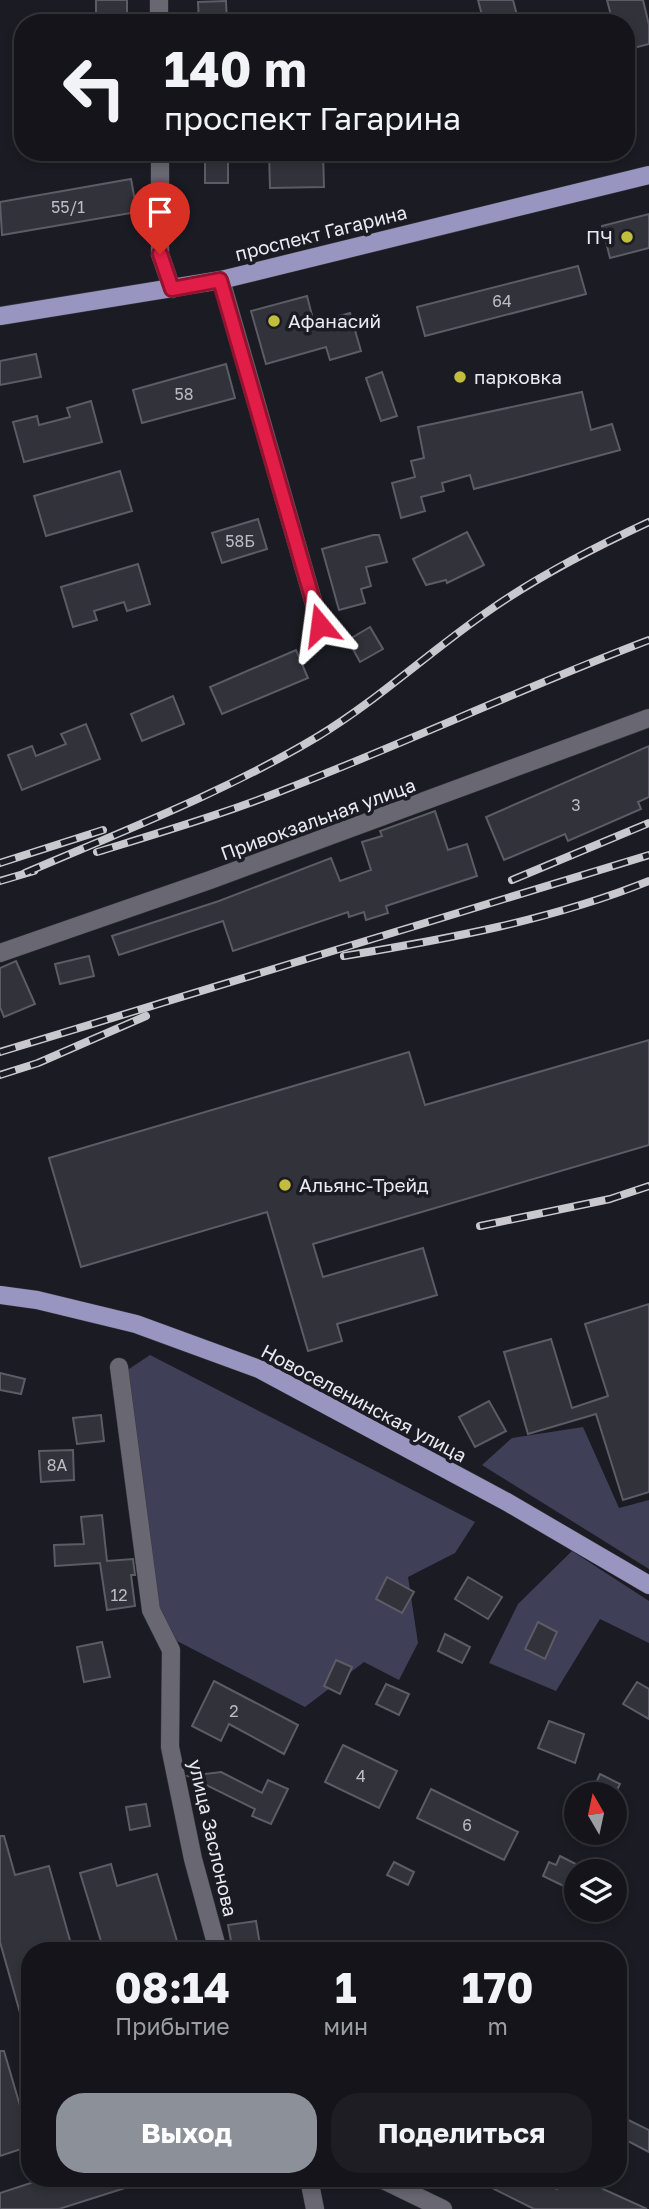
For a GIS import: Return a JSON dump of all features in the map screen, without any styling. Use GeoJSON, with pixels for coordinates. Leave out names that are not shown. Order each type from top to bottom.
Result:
{"type":"FeatureCollection","features":[{"type":"Feature","properties":{"kind":"main road","name":"проспект Гагарина"},"geometry":{"type":"LineString","coordinates":[[0,316],[220,280],[649,175]]}},
{"type":"Feature","properties":{"kind":"main road","name":"Новоселенинская улица"},"geometry":{"type":"LineString","coordinates":[[0,1295],[37,1300],[136,1324],[259,1369],[507,1503],[649,1585]]}},
{"type":"Feature","properties":{"kind":"street"},"geometry":{"type":"LineString","coordinates":[[160,161],[160,254],[172,289]]}},
{"type":"Feature","properties":{"kind":"street"},"geometry":{"type":"LineString","coordinates":[[220,280],[320,625]]}},
{"type":"Feature","properties":{"kind":"street","name":"Привокзальная улица"},"geometry":{"type":"LineString","coordinates":[[0,953],[210,880],[649,718]]}},
{"type":"Feature","properties":{"kind":"street","name":"улица Заслонова"},"geometry":{"type":"LineString","coordinates":[[119,1367],[151,1609],[171,1650],[170,1747],[192,1859],[215,1942]]}},
{"type":"Feature","properties":{"kind":"street"},"geometry":{"type":"LineString","coordinates":[[310,2187],[314,2209]]}},
{"type":"Feature","properties":{"kind":"street"},"geometry":{"type":"LineString","coordinates":[[398,2187],[443,2209]]}},
{"type":"Feature","properties":{"kind":"shaded area"},"geometry":{"type":"Polygon","coordinates":[[[150,1355],[475,1522],[455,1553],[408,1577],[418,1643],[399,1680],[364,1662],[305,1707],[177,1641],[157,1607],[126,1371],[150,1355]]]}},
{"type":"Feature","properties":{"kind":"shaded area"},"geometry":{"type":"Polygon","coordinates":[[[583,1427],[619,1508],[649,1500],[649,1569],[482,1465],[512,1438],[583,1427]]]}},
{"type":"Feature","properties":{"kind":"shaded area"},"geometry":{"type":"Polygon","coordinates":[[[572,1551],[649,1601],[649,1643],[600,1619],[556,1691],[489,1663],[518,1604],[572,1551]]]}},
{"type":"Feature","properties":{"kind":"building"},"geometry":{"type":"Polygon","coordinates":[[[96,0],[127,0],[127,14],[96,14],[96,0]]]}},
{"type":"Feature","properties":{"kind":"building"},"geometry":{"type":"Polygon","coordinates":[[[478,0],[513,0],[517,14],[482,14],[478,0]]]}},
{"type":"Feature","properties":{"kind":"building"},"geometry":{"type":"Polygon","coordinates":[[[607,0],[643,0],[649,25],[649,44],[635,48],[635,14],[611,14],[607,0]]]}},
{"type":"Feature","properties":{"kind":"building"},"geometry":{"type":"Polygon","coordinates":[[[226,1],[227,14],[199,14],[198,2],[226,1]]]}},
{"type":"Feature","properties":{"kind":"building"},"geometry":{"type":"Polygon","coordinates":[[[205,161],[228,161],[228,183],[205,183],[205,161]]]}},
{"type":"Feature","properties":{"kind":"building"},"geometry":{"type":"Polygon","coordinates":[[[269,161],[323,161],[324,187],[270,188],[269,161]]]}},
{"type":"Feature","properties":{"kind":"building"},"geometry":{"type":"Polygon","coordinates":[[[131,179],[137,212],[2,235],[0,202],[131,179]]]}},
{"type":"Feature","properties":{"kind":"building","name":"ПЧ"},"geometry":{"type":"Polygon","coordinates":[[[649,214],[649,248],[610,258],[602,226],[649,214]]]}},
{"type":"Feature","properties":{"kind":"building"},"geometry":{"type":"Polygon","coordinates":[[[578,266],[586,294],[425,336],[417,307],[578,266]]]}},
{"type":"Feature","properties":{"kind":"building"},"geometry":{"type":"Polygon","coordinates":[[[307,296],[314,323],[350,313],[361,351],[330,360],[326,347],[266,364],[251,311],[307,296]]]}},
{"type":"Feature","properties":{"kind":"building"},"geometry":{"type":"Polygon","coordinates":[[[36,354],[41,377],[0,385],[0,361],[36,354]]]}},
{"type":"Feature","properties":{"kind":"building"},"geometry":{"type":"Polygon","coordinates":[[[226,364],[235,398],[142,423],[133,390],[226,364]]]}},
{"type":"Feature","properties":{"kind":"building"},"geometry":{"type":"Polygon","coordinates":[[[382,372],[397,416],[381,421],[366,378],[382,372]]]}},
{"type":"Feature","properties":{"kind":"building"},"geometry":{"type":"Polygon","coordinates":[[[582,392],[591,430],[612,424],[620,450],[474,489],[470,475],[442,483],[444,491],[421,497],[425,511],[401,518],[392,483],[415,477],[411,461],[424,458],[418,427],[582,392]]]}},
{"type":"Feature","properties":{"kind":"building"},"geometry":{"type":"Polygon","coordinates":[[[91,401],[102,442],[24,462],[13,422],[37,416],[39,425],[70,417],[67,408],[91,401]]]}},
{"type":"Feature","properties":{"kind":"building"},"geometry":{"type":"Polygon","coordinates":[[[120,471],[132,511],[46,536],[34,496],[120,471]]]}},
{"type":"Feature","properties":{"kind":"building"},"geometry":{"type":"Polygon","coordinates":[[[258,519],[267,549],[222,563],[212,533],[258,519]]]}},
{"type":"Feature","properties":{"kind":"building"},"geometry":{"type":"Polygon","coordinates":[[[467,532],[484,565],[447,583],[446,580],[426,585],[413,559],[467,532]]]}},
{"type":"Feature","properties":{"kind":"building"},"geometry":{"type":"Polygon","coordinates":[[[379,535],[387,562],[366,567],[371,586],[361,589],[365,603],[339,610],[322,549],[379,535]]]}},
{"type":"Feature","properties":{"kind":"building"},"geometry":{"type":"Polygon","coordinates":[[[138,564],[150,604],[127,611],[124,602],[94,611],[97,620],[73,627],[61,587],[138,564]]]}},
{"type":"Feature","properties":{"kind":"building"},"geometry":{"type":"Polygon","coordinates":[[[370,627],[383,649],[360,662],[348,640],[370,627]]]}},
{"type":"Feature","properties":{"kind":"building"},"geometry":{"type":"Polygon","coordinates":[[[296,650],[308,678],[222,714],[210,687],[296,650]]]}},
{"type":"Feature","properties":{"kind":"building"},"geometry":{"type":"Polygon","coordinates":[[[173,696],[184,724],[142,741],[131,714],[173,696]]]}},
{"type":"Feature","properties":{"kind":"building"},"geometry":{"type":"Polygon","coordinates":[[[86,724],[100,759],[22,790],[8,755],[32,746],[36,756],[66,744],[61,734],[86,724]]]}},
{"type":"Feature","properties":{"kind":"building"},"geometry":{"type":"Polygon","coordinates":[[[649,746],[649,797],[638,802],[641,809],[568,841],[565,834],[504,860],[486,817],[649,746]]]}},
{"type":"Feature","properties":{"kind":"building"},"geometry":{"type":"Polygon","coordinates":[[[435,811],[448,850],[467,844],[477,876],[386,906],[388,913],[366,920],[364,912],[349,917],[348,912],[233,951],[223,921],[119,955],[112,936],[219,901],[331,858],[340,881],[371,870],[362,842],[382,836],[380,831],[435,811]]]}},
{"type":"Feature","properties":{"kind":"building"},"geometry":{"type":"Polygon","coordinates":[[[89,956],[94,976],[60,984],[55,964],[89,956]]]}},
{"type":"Feature","properties":{"kind":"building"},"geometry":{"type":"Polygon","coordinates":[[[16,961],[35,1004],[4,1017],[0,1007],[0,968],[16,961]]]}},
{"type":"Feature","properties":{"kind":"building","name":"Альянс-Трейд"},"geometry":{"type":"Polygon","coordinates":[[[649,1040],[649,1145],[313,1244],[323,1277],[423,1248],[437,1295],[337,1324],[342,1341],[308,1351],[267,1212],[81,1267],[49,1158],[409,1052],[425,1105],[649,1040]]]}},
{"type":"Feature","properties":{"kind":"building"},"geometry":{"type":"Polygon","coordinates":[[[649,1304],[649,1492],[623,1500],[596,1414],[528,1434],[504,1352],[551,1339],[572,1408],[608,1396],[585,1324],[649,1304]]]}},
{"type":"Feature","properties":{"kind":"building"},"geometry":{"type":"Polygon","coordinates":[[[0,1373],[25,1379],[21,1394],[0,1390],[0,1373]]]}},
{"type":"Feature","properties":{"kind":"building"},"geometry":{"type":"Polygon","coordinates":[[[489,1401],[506,1431],[475,1447],[459,1417],[489,1401]]]}},
{"type":"Feature","properties":{"kind":"building"},"geometry":{"type":"Polygon","coordinates":[[[101,1415],[104,1441],[77,1444],[73,1418],[101,1415]]]}},
{"type":"Feature","properties":{"kind":"building"},"geometry":{"type":"Polygon","coordinates":[[[73,1450],[74,1480],[41,1482],[39,1451],[73,1450]]]}},
{"type":"Feature","properties":{"kind":"building"},"geometry":{"type":"Polygon","coordinates":[[[102,1515],[107,1561],[133,1559],[135,1575],[131,1575],[135,1606],[107,1610],[100,1563],[55,1566],[54,1545],[84,1544],[81,1517],[102,1515]]]}},
{"type":"Feature","properties":{"kind":"building"},"geometry":{"type":"Polygon","coordinates":[[[387,1577],[414,1592],[402,1613],[376,1599],[387,1577]]]}},
{"type":"Feature","properties":{"kind":"building"},"geometry":{"type":"Polygon","coordinates":[[[468,1577],[502,1597],[488,1619],[455,1599],[468,1577]]]}},
{"type":"Feature","properties":{"kind":"building"},"geometry":{"type":"Polygon","coordinates":[[[538,1622],[557,1632],[545,1659],[525,1649],[538,1622]]]}},
{"type":"Feature","properties":{"kind":"building"},"geometry":{"type":"Polygon","coordinates":[[[445,1634],[470,1647],[462,1663],[438,1651],[445,1634]]]}},
{"type":"Feature","properties":{"kind":"building"},"geometry":{"type":"Polygon","coordinates":[[[102,1642],[110,1677],[84,1682],[77,1647],[102,1642]]]}},
{"type":"Feature","properties":{"kind":"building"},"geometry":{"type":"Polygon","coordinates":[[[336,1660],[352,1667],[340,1694],[324,1686],[336,1660]]]}},
{"type":"Feature","properties":{"kind":"building"},"geometry":{"type":"Polygon","coordinates":[[[214,1681],[298,1725],[284,1754],[229,1724],[221,1741],[192,1726],[214,1681]]]}},
{"type":"Feature","properties":{"kind":"building"},"geometry":{"type":"Polygon","coordinates":[[[637,1682],[649,1689],[649,1719],[623,1704],[637,1682]]]}},
{"type":"Feature","properties":{"kind":"building"},"geometry":{"type":"Polygon","coordinates":[[[386,1684],[409,1694],[399,1715],[376,1704],[386,1684]]]}},
{"type":"Feature","properties":{"kind":"building"},"geometry":{"type":"Polygon","coordinates":[[[549,1721],[584,1734],[575,1763],[538,1748],[549,1721]]]}},
{"type":"Feature","properties":{"kind":"building"},"geometry":{"type":"Polygon","coordinates":[[[343,1745],[397,1771],[379,1808],[325,1782],[343,1745]]]}},
{"type":"Feature","properties":{"kind":"building"},"geometry":{"type":"Polygon","coordinates":[[[221,1772],[262,1793],[268,1780],[288,1789],[271,1824],[252,1816],[255,1809],[188,1776],[221,1772]]]}},
{"type":"Feature","properties":{"kind":"building"},"geometry":{"type":"Polygon","coordinates":[[[600,1774],[616,1782],[596,1782],[600,1774]]]}},
{"type":"Feature","properties":{"kind":"building"},"geometry":{"type":"Polygon","coordinates":[[[431,1789],[518,1832],[504,1860],[417,1818],[431,1789]]]}},
{"type":"Feature","properties":{"kind":"building"},"geometry":{"type":"Polygon","coordinates":[[[146,1804],[150,1826],[130,1830],[126,1807],[146,1804]]]}},
{"type":"Feature","properties":{"kind":"building"},"geometry":{"type":"Polygon","coordinates":[[[0,1836],[4,1836],[15,1875],[49,1866],[70,1942],[21,1942],[21,2016],[0,1942],[0,1836]]]}},
{"type":"Feature","properties":{"kind":"building"},"geometry":{"type":"Polygon","coordinates":[[[560,1856],[566,1859],[564,1886],[543,1876],[549,1862],[556,1865],[560,1856]]]}},
{"type":"Feature","properties":{"kind":"building"},"geometry":{"type":"Polygon","coordinates":[[[394,1862],[414,1872],[408,1885],[387,1875],[394,1862]]]}},
{"type":"Feature","properties":{"kind":"building"},"geometry":{"type":"Polygon","coordinates":[[[111,1864],[117,1886],[157,1874],[177,1942],[101,1942],[80,1873],[111,1864]]]}},
{"type":"Feature","properties":{"kind":"building"},"geometry":{"type":"Polygon","coordinates":[[[256,1921],[260,1942],[231,1942],[228,1925],[256,1921]]]}},
{"type":"Feature","properties":{"kind":"building"},"geometry":{"type":"Polygon","coordinates":[[[0,2051],[4,2051],[21,2109],[21,2149],[0,2156],[0,2051]]]}},
{"type":"Feature","properties":{"kind":"building"},"geometry":{"type":"Polygon","coordinates":[[[627,2119],[649,2130],[649,2152],[627,2141],[627,2119]]]}},
{"type":"Feature","properties":{"kind":"building"},"geometry":{"type":"Polygon","coordinates":[[[21,2186],[128,2187],[59,2209],[0,2209],[0,2193],[21,2186]]]}},
{"type":"Feature","properties":{"kind":"building"},"geometry":{"type":"Polygon","coordinates":[[[599,2187],[647,2209],[534,2209],[494,2189],[599,2187]]]}},
{"type":"Feature","properties":{"kind":"railway"},"geometry":{"type":"LineString","coordinates":[[25,873],[173,810],[282,757],[339,723],[466,627],[526,586],[649,522]]}},
{"type":"Feature","properties":{"kind":"railway"},"geometry":{"type":"LineString","coordinates":[[97,852],[266,797],[649,640]]}},
{"type":"Feature","properties":{"kind":"railway"},"geometry":{"type":"LineString","coordinates":[[512,880],[649,823]]}},
{"type":"Feature","properties":{"kind":"railway"},"geometry":{"type":"LineString","coordinates":[[0,863],[103,830]]}},
{"type":"Feature","properties":{"kind":"railway"},"geometry":{"type":"LineString","coordinates":[[0,1052],[649,855]]}},
{"type":"Feature","properties":{"kind":"railway"},"geometry":{"type":"LineString","coordinates":[[0,881],[34,871]]}},
{"type":"Feature","properties":{"kind":"railway"},"geometry":{"type":"LineString","coordinates":[[344,956],[499,927],[575,907],[649,881]]}},
{"type":"Feature","properties":{"kind":"railway"},"geometry":{"type":"LineString","coordinates":[[0,1075],[38,1063],[146,1016]]}},
{"type":"Feature","properties":{"kind":"railway"},"geometry":{"type":"LineString","coordinates":[[480,1226],[610,1199],[649,1186]]}},
{"type":"Feature","properties":{"kind":"place","name":"ПЧ"},"geometry":{"type":"Point","coordinates":[627,237]}},
{"type":"Feature","properties":{"kind":"place","name":"Афанасий"},"geometry":{"type":"Point","coordinates":[274,321]}},
{"type":"Feature","properties":{"kind":"place","name":"парковка"},"geometry":{"type":"Point","coordinates":[460,377]}},
{"type":"Feature","properties":{"kind":"place","name":"Альянс-Трейд"},"geometry":{"type":"Point","coordinates":[285,1185]}},
{"type":"Feature","properties":{"kind":"route"},"geometry":{"type":"LineString","coordinates":[[160,254],[172,289],[220,280],[320,625]]}}]}
